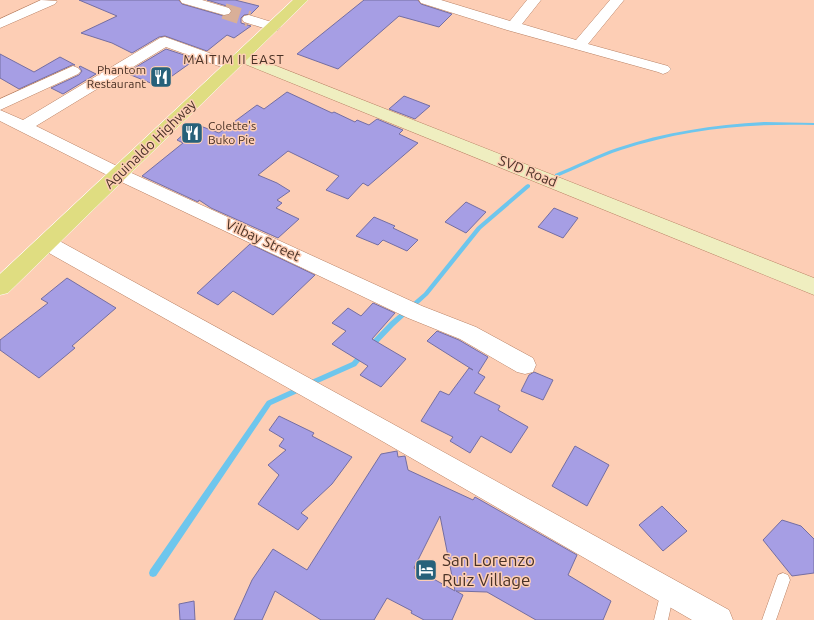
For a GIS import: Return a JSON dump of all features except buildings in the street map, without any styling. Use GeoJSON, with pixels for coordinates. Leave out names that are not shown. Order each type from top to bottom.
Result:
{"type":"FeatureCollection","features":[{"type":"Feature","properties":{"kind":"main road","name":"Aguinaldo Highway"},"geometry":{"type":"LineString","coordinates":[[0,287],[301,0]]}},
{"type":"Feature","properties":{"kind":"main road","name":"SVD Road"},"geometry":{"type":"LineString","coordinates":[[236,61],[814,287]]}},
{"type":"Feature","properties":{"kind":"street"},"geometry":{"type":"LineString","coordinates":[[187,0],[224,11]]}},
{"type":"Feature","properties":{"kind":"street"},"geometry":{"type":"LineString","coordinates":[[426,0],[579,46],[663,69]]}},
{"type":"Feature","properties":{"kind":"street"},"geometry":{"type":"LineString","coordinates":[[512,26],[534,0]]}},
{"type":"Feature","properties":{"kind":"street"},"geometry":{"type":"LineString","coordinates":[[579,46],[617,0]]}},
{"type":"Feature","properties":{"kind":"street"},"geometry":{"type":"LineString","coordinates":[[0,24],[50,1]]}},
{"type":"Feature","properties":{"kind":"street"},"geometry":{"type":"LineString","coordinates":[[249,19],[273,26]]}},
{"type":"Feature","properties":{"kind":"street"},"geometry":{"type":"LineString","coordinates":[[23,127],[164,41],[236,61]]}},
{"type":"Feature","properties":{"kind":"street"},"geometry":{"type":"LineString","coordinates":[[0,105],[73,71]]}},
{"type":"Feature","properties":{"kind":"street","name":"Vilbay Street"},"geometry":{"type":"LineString","coordinates":[[0,115],[119,174],[407,308],[468,333],[525,365]]}},
{"type":"Feature","properties":{"kind":"street"},"geometry":{"type":"LineString","coordinates":[[47,242],[336,403],[719,620]]}},
{"type":"Feature","properties":{"kind":"lane"},"geometry":{"type":"LineString","coordinates":[[768,620],[783,580]]}},
{"type":"Feature","properties":{"kind":"lane"},"geometry":{"type":"LineString","coordinates":[[661,620],[667,590]]}},
{"type":"Feature","properties":{"kind":"waterway"},"geometry":{"type":"LineString","coordinates":[[557,175],[611,152],[643,141],[667,135],[715,127],[740,125],[789,123],[814,124]]}},
{"type":"Feature","properties":{"kind":"waterway"},"geometry":{"type":"LineString","coordinates":[[371,346],[392,324],[426,294],[479,228],[528,186]]}},
{"type":"Feature","properties":{"kind":"waterway"},"geometry":{"type":"LineString","coordinates":[[309,384],[354,364],[362,355]]}},
{"type":"Feature","properties":{"kind":"waterway"},"geometry":{"type":"LineString","coordinates":[[153,573],[269,403],[300,389]]}},
{"type":"Feature","properties":{"kind":"tunnel"},"geometry":{"type":"LineString","coordinates":[[224,11],[249,19]]}},
{"type":"Feature","properties":{"kind":"place","name":"Phantom Restaurant"},"geometry":{"type":"Point","coordinates":[161,77]}},
{"type":"Feature","properties":{"kind":"place","name":"Colette's Buko Pie"},"geometry":{"type":"Point","coordinates":[192,133]}},
{"type":"Feature","properties":{"kind":"place","name":"San Lorenzo Ruiz Village"},"geometry":{"type":"Point","coordinates":[426,570]}},
{"type":"Feature","properties":{"kind":"district","name":"MAITIM II EAST"},"geometry":{"type":"Point","coordinates":[234,59]}}]}
